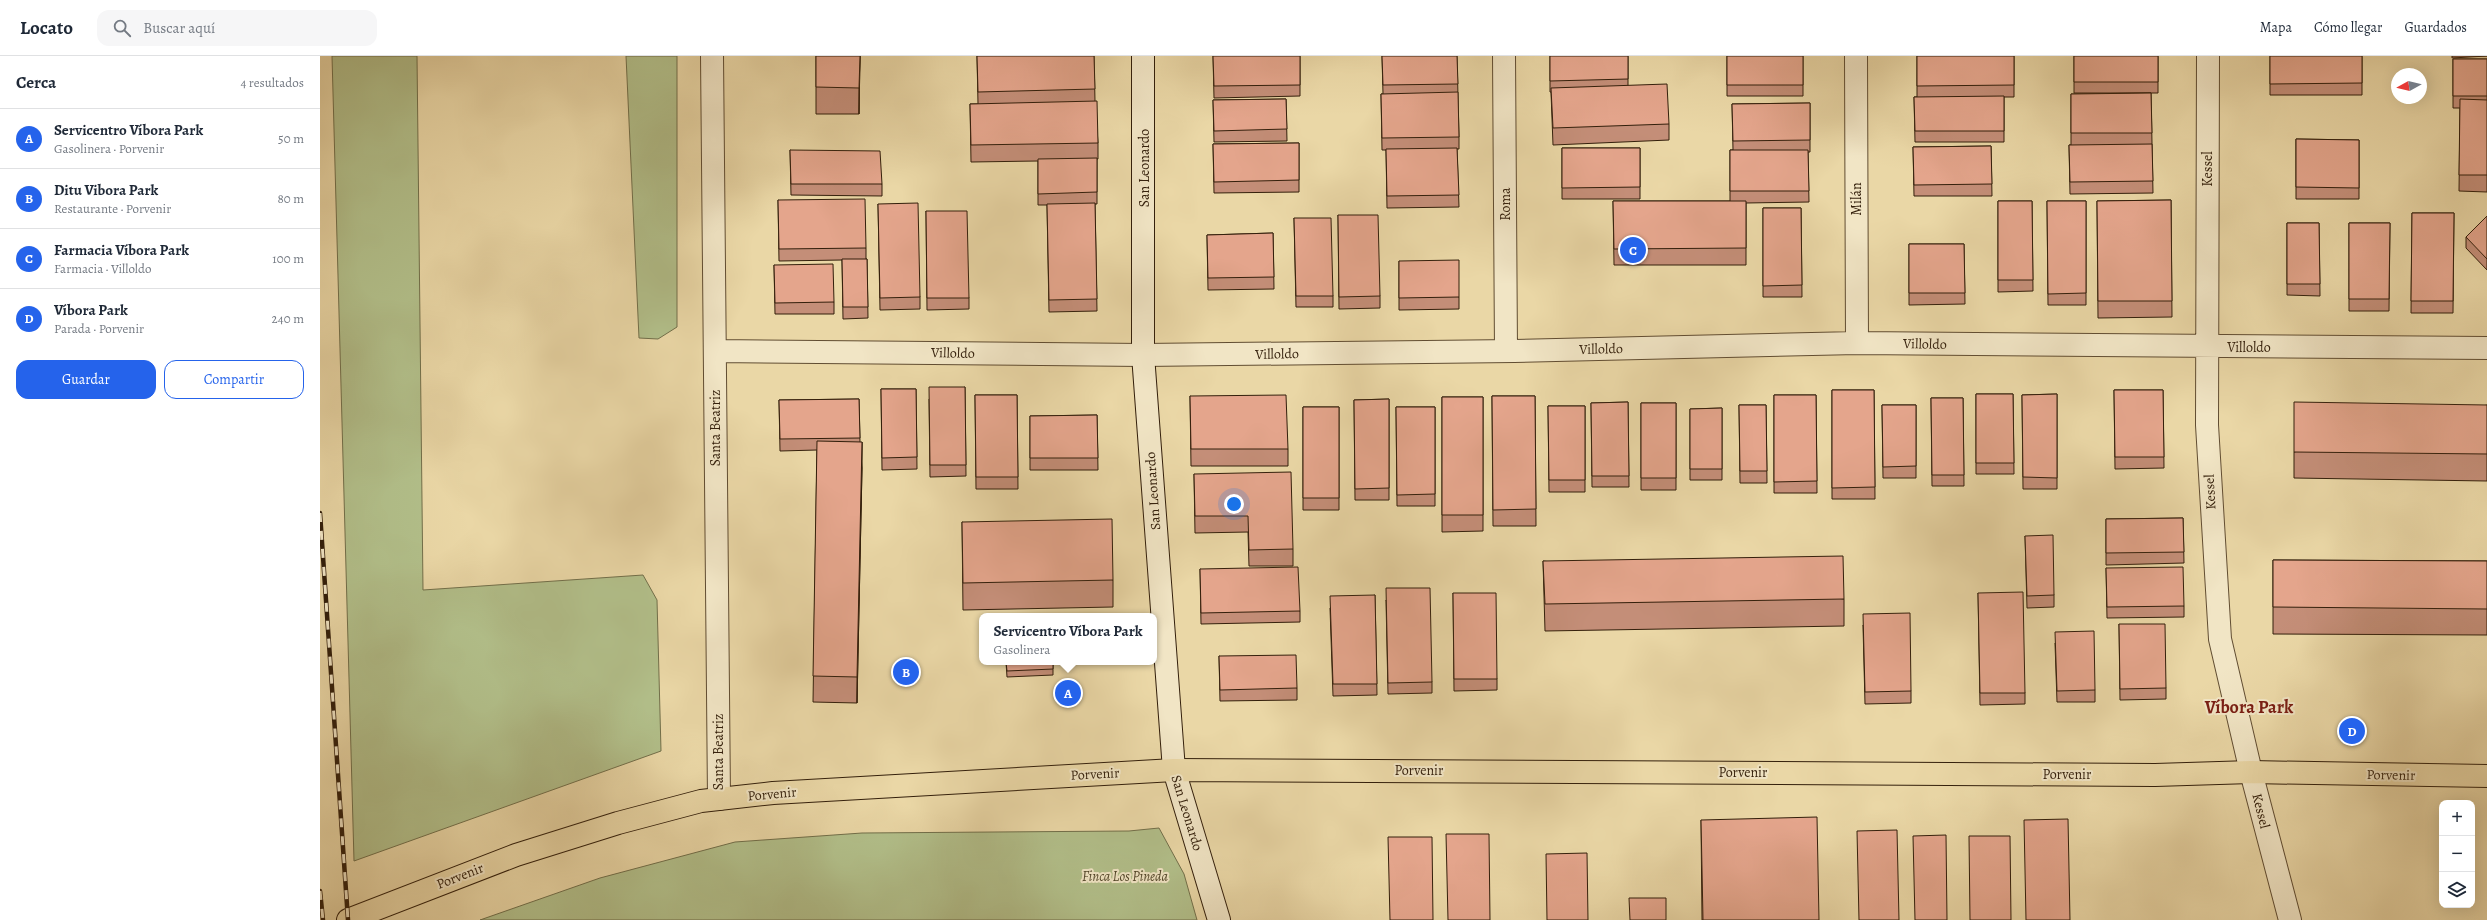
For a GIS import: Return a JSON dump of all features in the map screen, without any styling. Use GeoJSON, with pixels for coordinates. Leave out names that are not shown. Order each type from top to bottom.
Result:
{"type":"FeatureCollection","features":[{"type":"Feature","properties":{"kind":"main road","name":"Porvenir"},"geometry":{"type":"LineString","coordinates":[[348,920],[370,910],[531,850],[618,823],[701,801],[773,792],[1174,770],[2155,775],[2251,772],[2487,776]]}},
{"type":"Feature","properties":{"kind":"street","name":"Santa Beatriz"},"geometry":{"type":"LineString","coordinates":[[712,56],[719,799]]}},
{"type":"Feature","properties":{"kind":"street","name":"San Leonardo"},"geometry":{"type":"LineString","coordinates":[[1143,56],[1143,355],[1174,770],[1219,920]]}},
{"type":"Feature","properties":{"kind":"street","name":"Roma"},"geometry":{"type":"LineString","coordinates":[[1504,56],[1506,351]]}},
{"type":"Feature","properties":{"kind":"street","name":"Milán"},"geometry":{"type":"LineString","coordinates":[[1856,56],[1857,343]]}},
{"type":"Feature","properties":{"kind":"street","name":"Kessel"},"geometry":{"type":"LineString","coordinates":[[2208,56],[2207,347],[2210,500],[2220,639],[2251,772],[2290,920]]}},
{"type":"Feature","properties":{"kind":"street","name":"Villoldo"},"geometry":{"type":"LineString","coordinates":[[715,351],[1143,355],[1506,351],[1857,343],[2207,347],[2487,348]]}},
{"type":"Feature","properties":{"kind":"green space"},"geometry":{"type":"Polygon","coordinates":[[[332,56],[417,56],[423,590],[643,575],[657,600],[661,751],[354,861],[332,56]]]}},
{"type":"Feature","properties":{"kind":"green space"},"geometry":{"type":"Polygon","coordinates":[[[626,56],[677,56],[677,327],[658,339],[639,338],[626,56]]]}},
{"type":"Feature","properties":{"kind":"green space","name":"Finca Los Pineda"},"geometry":{"type":"Polygon","coordinates":[[[1159,828],[1184,874],[1197,920],[480,920],[600,878],[735,842],[862,833],[1129,831],[1159,828]]]}},
{"type":"Feature","properties":{"kind":"building"},"geometry":{"type":"Polygon","coordinates":[[[816,56],[860,56],[859,88],[816,87],[816,56]]]}},
{"type":"Feature","properties":{"kind":"building"},"geometry":{"type":"Polygon","coordinates":[[[977,56],[1094,56],[1095,89],[978,92],[977,56]]]}},
{"type":"Feature","properties":{"kind":"building"},"geometry":{"type":"Polygon","coordinates":[[[1213,56],[1300,56],[1300,85],[1214,86],[1213,56]]]}},
{"type":"Feature","properties":{"kind":"building"},"geometry":{"type":"Polygon","coordinates":[[[1382,56],[1457,56],[1458,84],[1383,85],[1382,56]]]}},
{"type":"Feature","properties":{"kind":"building"},"geometry":{"type":"Polygon","coordinates":[[[1550,56],[1628,56],[1628,79],[1550,81],[1550,56]]]}},
{"type":"Feature","properties":{"kind":"building"},"geometry":{"type":"Polygon","coordinates":[[[1727,56],[1803,56],[1803,85],[1727,85],[1727,56]]]}},
{"type":"Feature","properties":{"kind":"building"},"geometry":{"type":"Polygon","coordinates":[[[1917,56],[2014,56],[2014,85],[1917,86],[1917,56]]]}},
{"type":"Feature","properties":{"kind":"building"},"geometry":{"type":"Polygon","coordinates":[[[2074,56],[2158,56],[2158,82],[2074,82],[2074,56]]]}},
{"type":"Feature","properties":{"kind":"building"},"geometry":{"type":"Polygon","coordinates":[[[2270,56],[2362,56],[2362,83],[2270,84],[2270,56]]]}},
{"type":"Feature","properties":{"kind":"building"},"geometry":{"type":"Polygon","coordinates":[[[2453,59],[2487,59],[2487,96],[2453,96],[2453,59]]]}},
{"type":"Feature","properties":{"kind":"building"},"geometry":{"type":"Polygon","coordinates":[[[1667,84],[1669,124],[1553,128],[1551,88],[1667,84]]]}},
{"type":"Feature","properties":{"kind":"building"},"geometry":{"type":"Polygon","coordinates":[[[1458,92],[1459,137],[1382,138],[1381,94],[1458,92]]]}},
{"type":"Feature","properties":{"kind":"building"},"geometry":{"type":"Polygon","coordinates":[[[2151,93],[2152,133],[2071,133],[2071,94],[2151,93]]]}},
{"type":"Feature","properties":{"kind":"building"},"geometry":{"type":"Polygon","coordinates":[[[2004,96],[2004,131],[1915,131],[1914,97],[2004,96]]]}},
{"type":"Feature","properties":{"kind":"building"},"geometry":{"type":"Polygon","coordinates":[[[1286,99],[1287,129],[1214,131],[1213,100],[1286,99]]]}},
{"type":"Feature","properties":{"kind":"building"},"geometry":{"type":"Polygon","coordinates":[[[2460,99],[2487,100],[2487,175],[2459,175],[2460,99]]]}},
{"type":"Feature","properties":{"kind":"building"},"geometry":{"type":"Polygon","coordinates":[[[1097,101],[1098,143],[971,145],[970,104],[1097,101]]]}},
{"type":"Feature","properties":{"kind":"building"},"geometry":{"type":"Polygon","coordinates":[[[1810,103],[1810,140],[1733,141],[1732,104],[1810,103]]]}},
{"type":"Feature","properties":{"kind":"building"},"geometry":{"type":"Polygon","coordinates":[[[2296,139],[2359,140],[2359,188],[2296,187],[2296,139]]]}},
{"type":"Feature","properties":{"kind":"building"},"geometry":{"type":"Polygon","coordinates":[[[1299,143],[1299,180],[1214,182],[1213,144],[1299,143]]]}},
{"type":"Feature","properties":{"kind":"building"},"geometry":{"type":"Polygon","coordinates":[[[2152,144],[2153,181],[2070,182],[2069,145],[2152,144]]]}},
{"type":"Feature","properties":{"kind":"building"},"geometry":{"type":"Polygon","coordinates":[[[1991,146],[1992,184],[1914,185],[1913,147],[1991,146]]]}},
{"type":"Feature","properties":{"kind":"building"},"geometry":{"type":"Polygon","coordinates":[[[1457,148],[1459,195],[1387,196],[1386,149],[1457,148]]]}},
{"type":"Feature","properties":{"kind":"building"},"geometry":{"type":"Polygon","coordinates":[[[1562,148],[1640,148],[1640,187],[1562,188],[1562,148]]]}},
{"type":"Feature","properties":{"kind":"building"},"geometry":{"type":"Polygon","coordinates":[[[790,150],[880,151],[882,184],[791,184],[790,150]]]}},
{"type":"Feature","properties":{"kind":"building"},"geometry":{"type":"Polygon","coordinates":[[[1730,150],[1808,150],[1809,191],[1730,191],[1730,150]]]}},
{"type":"Feature","properties":{"kind":"building"},"geometry":{"type":"Polygon","coordinates":[[[1097,158],[1097,192],[1038,194],[1038,159],[1097,158]]]}},
{"type":"Feature","properties":{"kind":"building"},"geometry":{"type":"Polygon","coordinates":[[[865,199],[866,248],[779,249],[778,200],[865,199]]]}},
{"type":"Feature","properties":{"kind":"building"},"geometry":{"type":"Polygon","coordinates":[[[2171,200],[2172,301],[2098,301],[2097,201],[2171,200]]]}},
{"type":"Feature","properties":{"kind":"building"},"geometry":{"type":"Polygon","coordinates":[[[1613,201],[1746,201],[1746,248],[1614,249],[1613,201]]]}},
{"type":"Feature","properties":{"kind":"building"},"geometry":{"type":"Polygon","coordinates":[[[1998,201],[2032,201],[2033,280],[1998,280],[1998,201]]]}},
{"type":"Feature","properties":{"kind":"building"},"geometry":{"type":"Polygon","coordinates":[[[2047,201],[2086,201],[2086,293],[2048,294],[2047,201]]]}},
{"type":"Feature","properties":{"kind":"building"},"geometry":{"type":"Polygon","coordinates":[[[918,203],[920,297],[880,298],[878,204],[918,203]]]}},
{"type":"Feature","properties":{"kind":"building"},"geometry":{"type":"Polygon","coordinates":[[[1095,203],[1097,299],[1049,300],[1047,204],[1095,203]]]}},
{"type":"Feature","properties":{"kind":"building"},"geometry":{"type":"Polygon","coordinates":[[[1763,208],[1801,208],[1802,285],[1763,286],[1763,208]]]}},
{"type":"Feature","properties":{"kind":"building"},"geometry":{"type":"Polygon","coordinates":[[[926,211],[967,211],[969,298],[927,298],[926,211]]]}},
{"type":"Feature","properties":{"kind":"building"},"geometry":{"type":"Polygon","coordinates":[[[2412,213],[2454,213],[2453,301],[2411,301],[2412,213]]]}},
{"type":"Feature","properties":{"kind":"building"},"geometry":{"type":"Polygon","coordinates":[[[1338,215],[1378,215],[1380,296],[1339,297],[1338,215]]]}},
{"type":"Feature","properties":{"kind":"building"},"geometry":{"type":"Polygon","coordinates":[[[2487,216],[2487,259],[2466,237],[2487,216]]]}},
{"type":"Feature","properties":{"kind":"building"},"geometry":{"type":"Polygon","coordinates":[[[1294,218],[1331,218],[1333,296],[1296,296],[1294,218]]]}},
{"type":"Feature","properties":{"kind":"building"},"geometry":{"type":"Polygon","coordinates":[[[2287,223],[2319,223],[2320,284],[2287,284],[2287,223]]]}},
{"type":"Feature","properties":{"kind":"building"},"geometry":{"type":"Polygon","coordinates":[[[2349,223],[2390,223],[2389,299],[2349,299],[2349,223]]]}},
{"type":"Feature","properties":{"kind":"building"},"geometry":{"type":"Polygon","coordinates":[[[1273,233],[1274,277],[1208,278],[1207,235],[1273,233]]]}},
{"type":"Feature","properties":{"kind":"building"},"geometry":{"type":"Polygon","coordinates":[[[1909,244],[1964,244],[1965,293],[1909,293],[1909,244]]]}},
{"type":"Feature","properties":{"kind":"building"},"geometry":{"type":"Polygon","coordinates":[[[842,259],[867,259],[868,307],[843,307],[842,259]]]}},
{"type":"Feature","properties":{"kind":"building"},"geometry":{"type":"Polygon","coordinates":[[[1459,260],[1459,297],[1399,298],[1399,261],[1459,260]]]}},
{"type":"Feature","properties":{"kind":"building"},"geometry":{"type":"Polygon","coordinates":[[[833,264],[834,302],[775,303],[774,265],[833,264]]]}},
{"type":"Feature","properties":{"kind":"building"},"geometry":{"type":"Polygon","coordinates":[[[929,387],[965,387],[966,465],[930,465],[929,387]]]}},
{"type":"Feature","properties":{"kind":"building"},"geometry":{"type":"Polygon","coordinates":[[[881,389],[916,389],[917,457],[882,458],[881,389]]]}},
{"type":"Feature","properties":{"kind":"building"},"geometry":{"type":"Polygon","coordinates":[[[1832,390],[1874,390],[1875,487],[1832,488],[1832,390]]]}},
{"type":"Feature","properties":{"kind":"building"},"geometry":{"type":"Polygon","coordinates":[[[2114,390],[2163,390],[2164,457],[2115,457],[2114,390]]]}},
{"type":"Feature","properties":{"kind":"building"},"geometry":{"type":"Polygon","coordinates":[[[1976,394],[2013,394],[2014,463],[1976,463],[1976,394]]]}},
{"type":"Feature","properties":{"kind":"building"},"geometry":{"type":"Polygon","coordinates":[[[2057,394],[2057,478],[2023,477],[2022,395],[2057,394]]]}},
{"type":"Feature","properties":{"kind":"building"},"geometry":{"type":"Polygon","coordinates":[[[975,395],[1017,395],[1018,477],[976,477],[975,395]]]}},
{"type":"Feature","properties":{"kind":"building"},"geometry":{"type":"Polygon","coordinates":[[[1286,395],[1288,449],[1191,449],[1190,396],[1286,395]]]}},
{"type":"Feature","properties":{"kind":"building"},"geometry":{"type":"Polygon","coordinates":[[[1774,395],[1816,395],[1817,481],[1774,482],[1774,395]]]}},
{"type":"Feature","properties":{"kind":"building"},"geometry":{"type":"Polygon","coordinates":[[[1492,396],[1535,396],[1536,509],[1493,510],[1492,396]]]}},
{"type":"Feature","properties":{"kind":"building"},"geometry":{"type":"Polygon","coordinates":[[[1442,397],[1483,397],[1483,515],[1442,515],[1442,397]]]}},
{"type":"Feature","properties":{"kind":"building"},"geometry":{"type":"Polygon","coordinates":[[[1931,398],[1963,398],[1964,475],[1932,475],[1931,398]]]}},
{"type":"Feature","properties":{"kind":"building"},"geometry":{"type":"Polygon","coordinates":[[[859,399],[860,438],[780,439],[779,400],[859,399]]]}},
{"type":"Feature","properties":{"kind":"building"},"geometry":{"type":"Polygon","coordinates":[[[1389,399],[1389,488],[1355,489],[1354,400],[1389,399]]]}},
{"type":"Feature","properties":{"kind":"building"},"geometry":{"type":"Polygon","coordinates":[[[1628,402],[1629,476],[1592,476],[1591,403],[1628,402]]]}},
{"type":"Feature","properties":{"kind":"building"},"geometry":{"type":"Polygon","coordinates":[[[2294,402],[2487,405],[2487,454],[2294,452],[2294,402]]]}},
{"type":"Feature","properties":{"kind":"building"},"geometry":{"type":"Polygon","coordinates":[[[1641,403],[1676,403],[1676,478],[1641,478],[1641,403]]]}},
{"type":"Feature","properties":{"kind":"building"},"geometry":{"type":"Polygon","coordinates":[[[1739,405],[1766,405],[1767,471],[1740,471],[1739,405]]]}},
{"type":"Feature","properties":{"kind":"building"},"geometry":{"type":"Polygon","coordinates":[[[1882,405],[1916,405],[1916,466],[1883,467],[1882,405]]]}},
{"type":"Feature","properties":{"kind":"building"},"geometry":{"type":"Polygon","coordinates":[[[1548,406],[1585,406],[1585,480],[1549,480],[1548,406]]]}},
{"type":"Feature","properties":{"kind":"building"},"geometry":{"type":"Polygon","coordinates":[[[1303,407],[1339,407],[1339,498],[1303,498],[1303,407]]]}},
{"type":"Feature","properties":{"kind":"building"},"geometry":{"type":"Polygon","coordinates":[[[1396,407],[1435,407],[1435,494],[1397,495],[1396,407]]]}},
{"type":"Feature","properties":{"kind":"building"},"geometry":{"type":"Polygon","coordinates":[[[1722,408],[1722,469],[1690,469],[1690,409],[1722,408]]]}},
{"type":"Feature","properties":{"kind":"building"},"geometry":{"type":"Polygon","coordinates":[[[1097,415],[1098,458],[1030,458],[1030,416],[1097,415]]]}},
{"type":"Feature","properties":{"kind":"building"},"geometry":{"type":"Polygon","coordinates":[[[817,441],[862,442],[857,677],[813,676],[817,441]]]}},
{"type":"Feature","properties":{"kind":"building"},"geometry":{"type":"Polygon","coordinates":[[[1291,472],[1293,549],[1249,550],[1248,516],[1195,516],[1194,474],[1291,472]]]}},
{"type":"Feature","properties":{"kind":"building"},"geometry":{"type":"Polygon","coordinates":[[[2183,518],[2184,552],[2106,553],[2106,519],[2183,518]]]}},
{"type":"Feature","properties":{"kind":"building"},"geometry":{"type":"Polygon","coordinates":[[[1112,519],[1113,580],[963,583],[962,522],[1112,519]]]}},
{"type":"Feature","properties":{"kind":"building"},"geometry":{"type":"Polygon","coordinates":[[[2053,535],[2054,595],[2027,596],[2025,536],[2053,535]]]}},
{"type":"Feature","properties":{"kind":"building"},"geometry":{"type":"Polygon","coordinates":[[[1843,556],[1844,599],[1545,604],[1543,561],[1843,556]]]}},
{"type":"Feature","properties":{"kind":"building"},"geometry":{"type":"Polygon","coordinates":[[[2273,560],[2487,561],[2487,609],[2273,607],[2273,560]]]}},
{"type":"Feature","properties":{"kind":"building"},"geometry":{"type":"Polygon","coordinates":[[[1298,567],[1300,611],[1201,613],[1200,569],[1298,567]]]}},
{"type":"Feature","properties":{"kind":"building"},"geometry":{"type":"Polygon","coordinates":[[[2183,567],[2184,606],[2107,607],[2106,568],[2183,567]]]}},
{"type":"Feature","properties":{"kind":"building"},"geometry":{"type":"Polygon","coordinates":[[[1386,588],[1430,588],[1432,682],[1388,683],[1386,588]]]}},
{"type":"Feature","properties":{"kind":"building"},"geometry":{"type":"Polygon","coordinates":[[[2023,592],[2025,693],[1980,693],[1978,593],[2023,592]]]}},
{"type":"Feature","properties":{"kind":"building"},"geometry":{"type":"Polygon","coordinates":[[[1453,593],[1496,593],[1497,679],[1454,679],[1453,593]]]}},
{"type":"Feature","properties":{"kind":"building"},"geometry":{"type":"Polygon","coordinates":[[[1375,595],[1377,684],[1333,684],[1330,596],[1375,595]]]}},
{"type":"Feature","properties":{"kind":"building"},"geometry":{"type":"Polygon","coordinates":[[[1910,613],[1911,691],[1865,692],[1863,614],[1910,613]]]}},
{"type":"Feature","properties":{"kind":"building"},"geometry":{"type":"Polygon","coordinates":[[[2119,624],[2165,624],[2166,688],[2120,689],[2119,624]]]}},
{"type":"Feature","properties":{"kind":"building"},"geometry":{"type":"Polygon","coordinates":[[[2094,631],[2095,690],[2057,691],[2055,632],[2094,631]]]}},
{"type":"Feature","properties":{"kind":"building"},"geometry":{"type":"Polygon","coordinates":[[[1296,655],[1297,688],[1220,690],[1219,656],[1296,655]]]}},
{"type":"Feature","properties":{"kind":"building"},"geometry":{"type":"Polygon","coordinates":[[[1006,665],[1053,665],[1053,669],[1007,671],[1006,665]]]}},
{"type":"Feature","properties":{"kind":"building"},"geometry":{"type":"Polygon","coordinates":[[[1817,817],[1819,920],[1703,920],[1701,820],[1817,817]]]}},
{"type":"Feature","properties":{"kind":"building"},"geometry":{"type":"Polygon","coordinates":[[[2068,819],[2070,920],[2026,920],[2024,820],[2068,819]]]}},
{"type":"Feature","properties":{"kind":"building"},"geometry":{"type":"Polygon","coordinates":[[[1897,830],[1899,920],[1859,920],[1857,831],[1897,830]]]}},
{"type":"Feature","properties":{"kind":"building"},"geometry":{"type":"Polygon","coordinates":[[[1446,834],[1489,834],[1490,920],[1448,920],[1446,834]]]}},
{"type":"Feature","properties":{"kind":"building"},"geometry":{"type":"Polygon","coordinates":[[[1946,835],[1947,920],[1915,920],[1913,836],[1946,835]]]}},
{"type":"Feature","properties":{"kind":"building"},"geometry":{"type":"Polygon","coordinates":[[[1969,836],[2010,836],[2011,920],[1970,920],[1969,836]]]}},
{"type":"Feature","properties":{"kind":"building"},"geometry":{"type":"Polygon","coordinates":[[[1388,837],[1432,837],[1433,920],[1390,920],[1388,837]]]}},
{"type":"Feature","properties":{"kind":"building"},"geometry":{"type":"Polygon","coordinates":[[[1587,853],[1588,920],[1547,920],[1546,854],[1587,853]]]}},
{"type":"Feature","properties":{"kind":"building"},"geometry":{"type":"Polygon","coordinates":[[[1629,898],[1666,898],[1666,920],[1630,920],[1629,898]]]}},
{"type":"Feature","properties":{"kind":"railway"},"geometry":{"type":"LineString","coordinates":[[320,513],[348,920]]}},
{"type":"Feature","properties":{"kind":"railway"},"geometry":{"type":"LineString","coordinates":[[320,891],[323,920]]}},
{"type":"Feature","properties":{"kind":"place","name":"Farmacia Víbora Park"},"geometry":{"type":"Point","coordinates":[1633,250]}},
{"type":"Feature","properties":{"kind":"place","name":"Ditu Vibora Park"},"geometry":{"type":"Point","coordinates":[906,672]}},
{"type":"Feature","properties":{"kind":"place","name":"Servicentro Víbora Park"},"geometry":{"type":"Point","coordinates":[1068,693]}},
{"type":"Feature","properties":{"kind":"place","name":"Víbora Park"},"geometry":{"type":"Point","coordinates":[2352,731]}},
{"type":"Feature","properties":{"kind":"district","name":"Víbora Park"},"geometry":{"type":"Point","coordinates":[2249,707]}}]}
